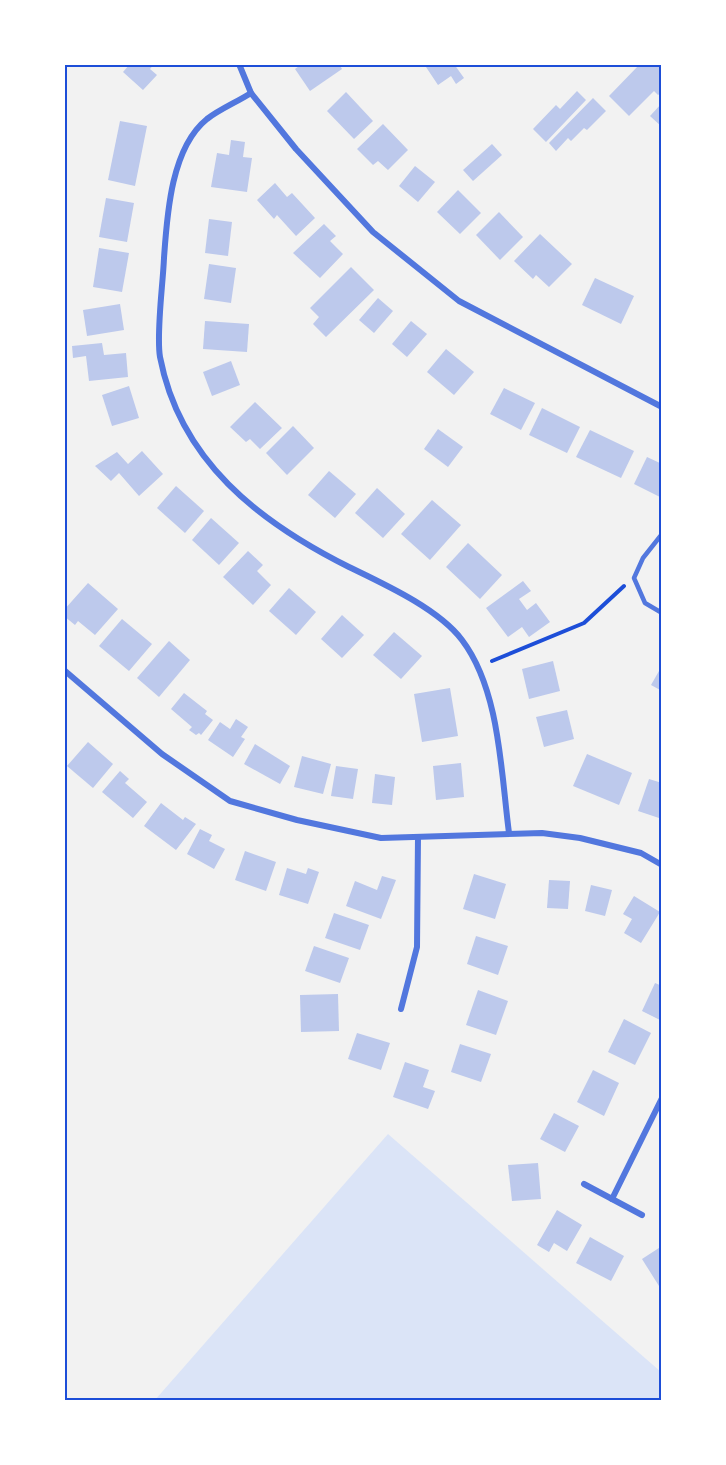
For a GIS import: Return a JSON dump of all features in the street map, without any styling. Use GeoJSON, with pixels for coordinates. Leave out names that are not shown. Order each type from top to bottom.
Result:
{"type":"FeatureCollection","features":[{"type":"Feature","properties":{"kind":"street"},"geometry":{"type":"LineString","coordinates":[[238,64],[251,93],[296,149],[373,232],[459,301],[662,407]]}},
{"type":"Feature","properties":{"kind":"street"},"geometry":{"type":"LineString","coordinates":[[251,93],[206,120],[179,155],[166,232],[160,355],[177,416],[211,468],[254,507],[303,544],[375,579],[440,618],[462,639],[478,667],[492,712],[509,833]]}},
{"type":"Feature","properties":{"kind":"street"},"geometry":{"type":"LineString","coordinates":[[64,670],[162,754],[230,801],[297,820],[381,838],[542,833],[580,838],[631,851],[662,865]]}},
{"type":"Feature","properties":{"kind":"street"},"geometry":{"type":"LineString","coordinates":[[401,1009],[417,947],[418,837]]}},
{"type":"Feature","properties":{"kind":"street"},"geometry":{"type":"LineString","coordinates":[[612,1199],[662,1098]]}},
{"type":"Feature","properties":{"kind":"street"},"geometry":{"type":"LineString","coordinates":[[584,1184],[642,1215]]}},
{"type":"Feature","properties":{"kind":"lane"},"geometry":{"type":"LineString","coordinates":[[662,534],[643,558],[634,578],[645,603],[662,613]]}},
{"type":"Feature","properties":{"kind":"path"},"geometry":{"type":"LineString","coordinates":[[478,667],[584,622],[634,578]]}},
{"type":"Feature","properties":{"kind":"shaded area"},"geometry":{"type":"Polygon","coordinates":[[[388,1134],[661,1372],[661,1400],[155,1400],[388,1134]]]}},
{"type":"Feature","properties":{"kind":"building"},"geometry":{"type":"Polygon","coordinates":[[[130,64],[154,64],[150,69],[157,75],[143,90],[123,72],[130,64]]]}},
{"type":"Feature","properties":{"kind":"building"},"geometry":{"type":"Polygon","coordinates":[[[302,64],[339,64],[342,69],[310,91],[295,69],[302,64]]]}},
{"type":"Feature","properties":{"kind":"building"},"geometry":{"type":"Polygon","coordinates":[[[430,64],[454,64],[464,78],[456,84],[451,76],[438,85],[426,67],[430,64]]]}},
{"type":"Feature","properties":{"kind":"building"},"geometry":{"type":"Polygon","coordinates":[[[640,64],[662,64],[662,92],[658,95],[654,91],[629,116],[609,96],[640,64]]]}},
{"type":"Feature","properties":{"kind":"building"},"geometry":{"type":"Polygon","coordinates":[[[577,91],[586,100],[546,142],[533,129],[556,105],[560,109],[577,91]]]}},
{"type":"Feature","properties":{"kind":"building"},"geometry":{"type":"Polygon","coordinates":[[[346,92],[373,121],[354,139],[327,111],[346,92]]]}},
{"type":"Feature","properties":{"kind":"building"},"geometry":{"type":"Polygon","coordinates":[[[593,98],[606,111],[587,130],[584,128],[571,141],[568,138],[556,151],[549,143],[593,98]]]}},
{"type":"Feature","properties":{"kind":"building"},"geometry":{"type":"Polygon","coordinates":[[[662,103],[662,127],[650,116],[662,103]]]}},
{"type":"Feature","properties":{"kind":"building"},"geometry":{"type":"Polygon","coordinates":[[[120,121],[147,126],[135,186],[108,180],[120,121]]]}},
{"type":"Feature","properties":{"kind":"building"},"geometry":{"type":"Polygon","coordinates":[[[383,124],[408,150],[388,170],[378,161],[373,165],[357,149],[383,124]]]}},
{"type":"Feature","properties":{"kind":"building"},"geometry":{"type":"Polygon","coordinates":[[[231,140],[245,142],[243,157],[252,158],[247,192],[211,187],[217,153],[229,155],[231,140]]]}},
{"type":"Feature","properties":{"kind":"building"},"geometry":{"type":"Polygon","coordinates":[[[492,144],[502,155],[473,181],[463,170],[492,144]]]}},
{"type":"Feature","properties":{"kind":"building"},"geometry":{"type":"Polygon","coordinates":[[[415,166],[435,182],[418,202],[399,186],[415,166]]]}},
{"type":"Feature","properties":{"kind":"building"},"geometry":{"type":"Polygon","coordinates":[[[275,183],[287,197],[292,193],[315,218],[296,236],[277,215],[274,219],[257,200],[275,183]]]}},
{"type":"Feature","properties":{"kind":"building"},"geometry":{"type":"Polygon","coordinates":[[[458,190],[481,213],[460,234],[437,212],[458,190]]]}},
{"type":"Feature","properties":{"kind":"building"},"geometry":{"type":"Polygon","coordinates":[[[106,198],[134,203],[127,242],[99,237],[106,198]]]}},
{"type":"Feature","properties":{"kind":"building"},"geometry":{"type":"Polygon","coordinates":[[[499,212],[523,237],[500,260],[476,235],[499,212]]]}},
{"type":"Feature","properties":{"kind":"building"},"geometry":{"type":"Polygon","coordinates":[[[209,219],[232,222],[228,256],[205,253],[209,219]]]}},
{"type":"Feature","properties":{"kind":"building"},"geometry":{"type":"Polygon","coordinates":[[[324,224],[336,236],[330,241],[343,254],[320,278],[293,253],[324,224]]]}},
{"type":"Feature","properties":{"kind":"building"},"geometry":{"type":"Polygon","coordinates":[[[540,234],[572,264],[549,287],[536,275],[533,279],[514,261],[540,234]]]}},
{"type":"Feature","properties":{"kind":"building"},"geometry":{"type":"Polygon","coordinates":[[[99,248],[129,253],[122,292],[93,287],[99,248]]]}},
{"type":"Feature","properties":{"kind":"building"},"geometry":{"type":"Polygon","coordinates":[[[209,264],[236,268],[231,303],[204,299],[209,264]]]}},
{"type":"Feature","properties":{"kind":"building"},"geometry":{"type":"Polygon","coordinates":[[[351,267],[374,290],[326,337],[313,324],[319,317],[310,308],[351,267]]]}},
{"type":"Feature","properties":{"kind":"building"},"geometry":{"type":"Polygon","coordinates":[[[595,278],[634,296],[621,324],[582,305],[595,278]]]}},
{"type":"Feature","properties":{"kind":"building"},"geometry":{"type":"Polygon","coordinates":[[[378,298],[393,311],[374,333],[359,320],[378,298]]]}},
{"type":"Feature","properties":{"kind":"building"},"geometry":{"type":"Polygon","coordinates":[[[120,304],[124,330],[87,336],[83,310],[120,304]]]}},
{"type":"Feature","properties":{"kind":"building"},"geometry":{"type":"Polygon","coordinates":[[[205,321],[249,324],[247,352],[203,349],[205,321]]]}},
{"type":"Feature","properties":{"kind":"building"},"geometry":{"type":"Polygon","coordinates":[[[411,321],[427,334],[407,357],[392,344],[411,321]]]}},
{"type":"Feature","properties":{"kind":"building"},"geometry":{"type":"Polygon","coordinates":[[[102,343],[104,355],[126,353],[128,377],[89,381],[86,356],[73,358],[72,346],[102,343]]]}},
{"type":"Feature","properties":{"kind":"building"},"geometry":{"type":"Polygon","coordinates":[[[446,349],[474,372],[454,395],[427,372],[446,349]]]}},
{"type":"Feature","properties":{"kind":"building"},"geometry":{"type":"Polygon","coordinates":[[[231,361],[240,385],[212,396],[203,372],[231,361]]]}},
{"type":"Feature","properties":{"kind":"building"},"geometry":{"type":"Polygon","coordinates":[[[129,386],[139,418],[112,426],[102,395],[129,386]]]}},
{"type":"Feature","properties":{"kind":"building"},"geometry":{"type":"Polygon","coordinates":[[[504,388],[535,403],[521,430],[490,414],[504,388]]]}},
{"type":"Feature","properties":{"kind":"building"},"geometry":{"type":"Polygon","coordinates":[[[255,402],[282,428],[260,449],[250,439],[246,442],[230,427],[255,402]]]}},
{"type":"Feature","properties":{"kind":"building"},"geometry":{"type":"Polygon","coordinates":[[[542,408],[580,427],[567,453],[529,435],[542,408]]]}},
{"type":"Feature","properties":{"kind":"building"},"geometry":{"type":"Polygon","coordinates":[[[293,426],[314,448],[287,475],[266,453],[293,426]]]}},
{"type":"Feature","properties":{"kind":"building"},"geometry":{"type":"Polygon","coordinates":[[[438,429],[463,447],[448,467],[424,449],[438,429]]]}},
{"type":"Feature","properties":{"kind":"building"},"geometry":{"type":"Polygon","coordinates":[[[590,430],[634,451],[621,478],[576,457],[590,430]]]}},
{"type":"Feature","properties":{"kind":"building"},"geometry":{"type":"Polygon","coordinates":[[[142,451],[163,474],[139,496],[119,473],[111,481],[95,466],[117,452],[128,464],[142,451]]]}},
{"type":"Feature","properties":{"kind":"building"},"geometry":{"type":"Polygon","coordinates":[[[647,457],[662,464],[662,498],[634,484],[647,457]]]}},
{"type":"Feature","properties":{"kind":"building"},"geometry":{"type":"Polygon","coordinates":[[[329,471],[356,494],[335,518],[308,495],[329,471]]]}},
{"type":"Feature","properties":{"kind":"building"},"geometry":{"type":"Polygon","coordinates":[[[176,486],[204,511],[185,533],[157,508],[176,486]]]}},
{"type":"Feature","properties":{"kind":"building"},"geometry":{"type":"Polygon","coordinates":[[[377,488],[405,514],[383,538],[355,513],[377,488]]]}},
{"type":"Feature","properties":{"kind":"building"},"geometry":{"type":"Polygon","coordinates":[[[432,500],[461,525],[430,560],[401,534],[432,500]]]}},
{"type":"Feature","properties":{"kind":"building"},"geometry":{"type":"Polygon","coordinates":[[[211,518],[239,543],[219,565],[192,540],[211,518]]]}},
{"type":"Feature","properties":{"kind":"building"},"geometry":{"type":"Polygon","coordinates":[[[468,543],[502,575],[480,599],[446,567],[468,543]]]}},
{"type":"Feature","properties":{"kind":"building"},"geometry":{"type":"Polygon","coordinates":[[[248,551],[263,565],[257,571],[271,585],[253,605],[223,577],[248,551]]]}},
{"type":"Feature","properties":{"kind":"building"},"geometry":{"type":"Polygon","coordinates":[[[523,581],[531,591],[519,599],[527,610],[536,603],[550,622],[529,637],[522,627],[508,637],[486,608],[523,581]]]}},
{"type":"Feature","properties":{"kind":"building"},"geometry":{"type":"Polygon","coordinates":[[[88,583],[118,609],[95,635],[78,621],[75,625],[64,616],[64,610],[88,583]]]}},
{"type":"Feature","properties":{"kind":"building"},"geometry":{"type":"Polygon","coordinates":[[[289,588],[316,612],[296,635],[269,611],[289,588]]]}},
{"type":"Feature","properties":{"kind":"building"},"geometry":{"type":"Polygon","coordinates":[[[342,615],[364,635],[342,658],[321,639],[342,615]]]}},
{"type":"Feature","properties":{"kind":"building"},"geometry":{"type":"Polygon","coordinates":[[[122,619],[152,644],[129,671],[99,646],[122,619]]]}},
{"type":"Feature","properties":{"kind":"building"},"geometry":{"type":"Polygon","coordinates":[[[394,632],[422,656],[401,679],[373,655],[394,632]]]}},
{"type":"Feature","properties":{"kind":"building"},"geometry":{"type":"Polygon","coordinates":[[[169,641],[190,660],[159,697],[137,678],[169,641]]]}},
{"type":"Feature","properties":{"kind":"building"},"geometry":{"type":"Polygon","coordinates":[[[553,661],[560,691],[529,699],[522,669],[553,661]]]}},
{"type":"Feature","properties":{"kind":"building"},"geometry":{"type":"Polygon","coordinates":[[[659,671],[662,672],[662,691],[651,685],[659,671]]]}},
{"type":"Feature","properties":{"kind":"building"},"geometry":{"type":"Polygon","coordinates":[[[450,688],[458,736],[422,742],[414,694],[450,688]]]}},
{"type":"Feature","properties":{"kind":"building"},"geometry":{"type":"Polygon","coordinates":[[[184,693],[207,711],[205,714],[213,720],[201,735],[199,733],[196,735],[189,730],[192,727],[171,709],[184,693]]]}},
{"type":"Feature","properties":{"kind":"building"},"geometry":{"type":"Polygon","coordinates":[[[567,710],[574,739],[544,747],[536,717],[567,710]]]}},
{"type":"Feature","properties":{"kind":"building"},"geometry":{"type":"Polygon","coordinates":[[[236,719],[248,727],[241,737],[245,739],[233,757],[208,740],[220,722],[230,729],[236,719]]]}},
{"type":"Feature","properties":{"kind":"building"},"geometry":{"type":"Polygon","coordinates":[[[88,742],[113,764],[93,788],[67,766],[88,742]]]}},
{"type":"Feature","properties":{"kind":"building"},"geometry":{"type":"Polygon","coordinates":[[[255,744],[290,766],[280,784],[244,764],[255,744]]]}},
{"type":"Feature","properties":{"kind":"building"},"geometry":{"type":"Polygon","coordinates":[[[587,754],[632,773],[619,805],[573,786],[587,754]]]}},
{"type":"Feature","properties":{"kind":"building"},"geometry":{"type":"Polygon","coordinates":[[[302,756],[331,764],[323,794],[294,787],[302,756]]]}},
{"type":"Feature","properties":{"kind":"building"},"geometry":{"type":"Polygon","coordinates":[[[461,763],[464,797],[436,800],[433,766],[461,763]]]}},
{"type":"Feature","properties":{"kind":"building"},"geometry":{"type":"Polygon","coordinates":[[[336,766],[358,769],[353,799],[331,796],[336,766]]]}},
{"type":"Feature","properties":{"kind":"building"},"geometry":{"type":"Polygon","coordinates":[[[120,771],[129,779],[125,783],[147,802],[133,818],[102,792],[120,771]]]}},
{"type":"Feature","properties":{"kind":"building"},"geometry":{"type":"Polygon","coordinates":[[[375,774],[395,777],[392,805],[372,803],[375,774]]]}},
{"type":"Feature","properties":{"kind":"building"},"geometry":{"type":"Polygon","coordinates":[[[649,779],[662,783],[662,819],[638,811],[649,779]]]}},
{"type":"Feature","properties":{"kind":"building"},"geometry":{"type":"Polygon","coordinates":[[[161,803],[183,820],[185,817],[196,824],[176,850],[144,826],[161,803]]]}},
{"type":"Feature","properties":{"kind":"building"},"geometry":{"type":"Polygon","coordinates":[[[200,829],[212,835],[209,841],[225,849],[214,869],[187,854],[200,829]]]}},
{"type":"Feature","properties":{"kind":"building"},"geometry":{"type":"Polygon","coordinates":[[[245,851],[276,862],[266,891],[235,880],[245,851]]]}},
{"type":"Feature","properties":{"kind":"building"},"geometry":{"type":"Polygon","coordinates":[[[287,868],[306,874],[308,868],[319,872],[308,904],[279,895],[287,868]]]}},
{"type":"Feature","properties":{"kind":"building"},"geometry":{"type":"Polygon","coordinates":[[[474,874],[506,884],[495,919],[463,909],[474,874]]]}},
{"type":"Feature","properties":{"kind":"building"},"geometry":{"type":"Polygon","coordinates":[[[382,876],[396,880],[381,919],[346,906],[355,881],[377,890],[382,876]]]}},
{"type":"Feature","properties":{"kind":"building"},"geometry":{"type":"Polygon","coordinates":[[[549,880],[570,881],[568,909],[547,908],[549,880]]]}},
{"type":"Feature","properties":{"kind":"building"},"geometry":{"type":"Polygon","coordinates":[[[591,885],[612,890],[605,916],[585,911],[591,885]]]}},
{"type":"Feature","properties":{"kind":"building"},"geometry":{"type":"Polygon","coordinates":[[[634,896],[660,912],[641,943],[624,933],[632,919],[623,914],[634,896]]]}},
{"type":"Feature","properties":{"kind":"building"},"geometry":{"type":"Polygon","coordinates":[[[334,913],[369,925],[360,950],[325,938],[334,913]]]}},
{"type":"Feature","properties":{"kind":"building"},"geometry":{"type":"Polygon","coordinates":[[[476,936],[508,946],[498,975],[467,964],[476,936]]]}},
{"type":"Feature","properties":{"kind":"building"},"geometry":{"type":"Polygon","coordinates":[[[314,946],[349,958],[340,983],[305,971],[314,946]]]}},
{"type":"Feature","properties":{"kind":"building"},"geometry":{"type":"Polygon","coordinates":[[[655,983],[662,986],[662,1021],[642,1011],[655,983]]]}},
{"type":"Feature","properties":{"kind":"building"},"geometry":{"type":"Polygon","coordinates":[[[478,990],[508,1001],[496,1035],[466,1025],[478,990]]]}},
{"type":"Feature","properties":{"kind":"building"},"geometry":{"type":"Polygon","coordinates":[[[338,994],[339,1031],[301,1032],[300,995],[338,994]]]}},
{"type":"Feature","properties":{"kind":"building"},"geometry":{"type":"Polygon","coordinates":[[[624,1019],[651,1033],[635,1065],[608,1052],[624,1019]]]}},
{"type":"Feature","properties":{"kind":"building"},"geometry":{"type":"Polygon","coordinates":[[[357,1033],[390,1043],[381,1070],[348,1059],[357,1033]]]}},
{"type":"Feature","properties":{"kind":"building"},"geometry":{"type":"Polygon","coordinates":[[[460,1044],[491,1054],[481,1082],[451,1072],[460,1044]]]}},
{"type":"Feature","properties":{"kind":"building"},"geometry":{"type":"Polygon","coordinates":[[[405,1062],[429,1070],[423,1087],[435,1091],[428,1109],[393,1097],[405,1062]]]}},
{"type":"Feature","properties":{"kind":"building"},"geometry":{"type":"Polygon","coordinates":[[[593,1070],[619,1083],[604,1116],[577,1102],[593,1070]]]}},
{"type":"Feature","properties":{"kind":"building"},"geometry":{"type":"Polygon","coordinates":[[[554,1113],[579,1126],[565,1152],[540,1139],[554,1113]]]}},
{"type":"Feature","properties":{"kind":"building"},"geometry":{"type":"Polygon","coordinates":[[[538,1163],[541,1199],[512,1201],[508,1165],[538,1163]]]}},
{"type":"Feature","properties":{"kind":"building"},"geometry":{"type":"Polygon","coordinates":[[[557,1210],[582,1225],[567,1251],[554,1243],[549,1252],[537,1245],[557,1210]]]}},
{"type":"Feature","properties":{"kind":"building"},"geometry":{"type":"Polygon","coordinates":[[[590,1237],[624,1256],[611,1281],[576,1263],[590,1237]]]}},
{"type":"Feature","properties":{"kind":"building"},"geometry":{"type":"Polygon","coordinates":[[[662,1246],[662,1284],[659,1286],[642,1259],[662,1246]]]}}]}
